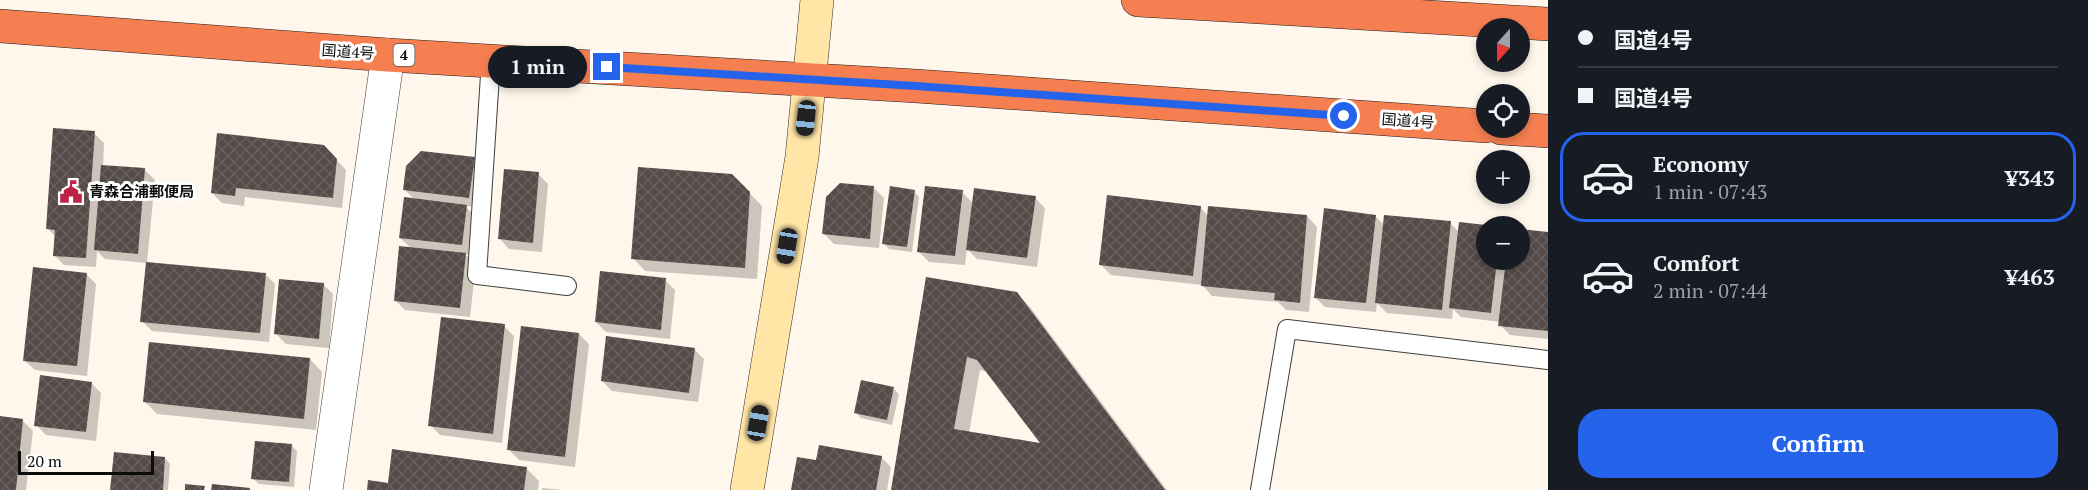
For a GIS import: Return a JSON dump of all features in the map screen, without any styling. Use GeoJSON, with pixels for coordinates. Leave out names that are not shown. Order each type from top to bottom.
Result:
{"type":"FeatureCollection","features":[{"type":"Feature","properties":{"kind":"highway"},"geometry":{"type":"LineString","coordinates":[[1138,0],[1476,19]]}},
{"type":"Feature","properties":{"kind":"highway"},"geometry":{"type":"LineString","coordinates":[[1476,0],[1500,18]]}},
{"type":"Feature","properties":{"kind":"highway"},"geometry":{"type":"LineString","coordinates":[[1530,23],[1548,24]]}},
{"type":"Feature","properties":{"kind":"highway","name":"国道4号"},"geometry":{"type":"LineString","coordinates":[[0,26],[388,55],[809,79],[1476,125]]}},
{"type":"Feature","properties":{"kind":"highway"},"geometry":{"type":"LineString","coordinates":[[1530,130],[1548,131]]}},
{"type":"Feature","properties":{"kind":"street"},"geometry":{"type":"LineString","coordinates":[[747,490],[802,157],[817,0]]}},
{"type":"Feature","properties":{"kind":"street"},"geometry":{"type":"LineString","coordinates":[[326,490],[388,55]]}},
{"type":"Feature","properties":{"kind":"lane"},"geometry":{"type":"LineString","coordinates":[[492,60],[477,275],[567,286]]}},
{"type":"Feature","properties":{"kind":"lane"},"geometry":{"type":"LineString","coordinates":[[1260,490],[1287,329],[1548,360]]}},
{"type":"Feature","properties":{"kind":"building"},"geometry":{"type":"Polygon","coordinates":[[[53,128],[95,131],[86,258],[53,256],[55,230],[46,229],[53,128]]]}},
{"type":"Feature","properties":{"kind":"building"},"geometry":{"type":"Polygon","coordinates":[[[217,133],[324,145],[337,159],[333,198],[236,188],[235,196],[211,193],[217,133]]]}},
{"type":"Feature","properties":{"kind":"building"},"geometry":{"type":"Polygon","coordinates":[[[421,151],[475,157],[469,198],[403,190],[406,166],[421,151]]]}},
{"type":"Feature","properties":{"kind":"building"},"geometry":{"type":"Polygon","coordinates":[[[101,165],[145,168],[138,254],[94,250],[101,165]]]}},
{"type":"Feature","properties":{"kind":"building"},"geometry":{"type":"Polygon","coordinates":[[[638,167],[732,174],[750,192],[745,268],[631,259],[638,167]]]}},
{"type":"Feature","properties":{"kind":"building"},"geometry":{"type":"Polygon","coordinates":[[[504,169],[539,172],[533,243],[498,239],[504,169]]]}},
{"type":"Feature","properties":{"kind":"building"},"geometry":{"type":"Polygon","coordinates":[[[840,183],[874,186],[870,239],[822,234],[826,197],[840,183]]]}},
{"type":"Feature","properties":{"kind":"building"},"geometry":{"type":"Polygon","coordinates":[[[890,186],[915,190],[907,247],[882,244],[890,186]]]}},
{"type":"Feature","properties":{"kind":"building"},"geometry":{"type":"Polygon","coordinates":[[[925,186],[963,190],[955,256],[917,252],[925,186]]]}},
{"type":"Feature","properties":{"kind":"building"},"geometry":{"type":"Polygon","coordinates":[[[974,188],[1036,196],[1027,258],[966,250],[974,188]]]}},
{"type":"Feature","properties":{"kind":"building"},"geometry":{"type":"Polygon","coordinates":[[[1107,195],[1201,206],[1193,276],[1099,265],[1107,195]]]}},
{"type":"Feature","properties":{"kind":"building"},"geometry":{"type":"Polygon","coordinates":[[[404,197],[467,205],[462,245],[399,238],[404,197]]]}},
{"type":"Feature","properties":{"kind":"building"},"geometry":{"type":"Polygon","coordinates":[[[1208,206],[1307,215],[1300,303],[1274,300],[1275,293],[1201,286],[1208,206]]]}},
{"type":"Feature","properties":{"kind":"building"},"geometry":{"type":"Polygon","coordinates":[[[1324,208],[1376,215],[1366,303],[1314,298],[1324,208]]]}},
{"type":"Feature","properties":{"kind":"building"},"geometry":{"type":"Polygon","coordinates":[[[1384,215],[1451,221],[1442,310],[1375,303],[1384,215]]]}},
{"type":"Feature","properties":{"kind":"building"},"geometry":{"type":"Polygon","coordinates":[[[1459,222],[1476,224],[1476,270],[1496,270],[1491,313],[1449,308],[1459,222]]]}},
{"type":"Feature","properties":{"kind":"building"},"geometry":{"type":"Polygon","coordinates":[[[1530,230],[1548,232],[1548,331],[1498,326],[1505,270],[1530,270],[1530,230]]]}},
{"type":"Feature","properties":{"kind":"building"},"geometry":{"type":"Polygon","coordinates":[[[399,246],[466,253],[460,308],[394,301],[399,246]]]}},
{"type":"Feature","properties":{"kind":"building"},"geometry":{"type":"Polygon","coordinates":[[[146,262],[266,273],[260,333],[140,322],[146,262]]]}},
{"type":"Feature","properties":{"kind":"building"},"geometry":{"type":"Polygon","coordinates":[[[33,267],[87,273],[77,366],[23,361],[33,267]]]}},
{"type":"Feature","properties":{"kind":"building"},"geometry":{"type":"Polygon","coordinates":[[[600,271],[666,278],[661,330],[595,322],[600,271]]]}},
{"type":"Feature","properties":{"kind":"building"},"geometry":{"type":"Polygon","coordinates":[[[926,277],[1017,292],[1165,490],[891,490],[926,277]],[[967,357],[954,429],[1040,443],[977,360],[967,357]]]}},
{"type":"Feature","properties":{"kind":"building"},"geometry":{"type":"Polygon","coordinates":[[[279,279],[324,283],[319,339],[274,334],[279,279]]]}},
{"type":"Feature","properties":{"kind":"building"},"geometry":{"type":"Polygon","coordinates":[[[441,317],[505,324],[493,434],[428,426],[441,317]]]}},
{"type":"Feature","properties":{"kind":"building"},"geometry":{"type":"Polygon","coordinates":[[[521,326],[579,333],[565,457],[507,450],[521,326]]]}},
{"type":"Feature","properties":{"kind":"building"},"geometry":{"type":"Polygon","coordinates":[[[606,336],[695,348],[689,393],[601,381],[606,336]]]}},
{"type":"Feature","properties":{"kind":"building"},"geometry":{"type":"Polygon","coordinates":[[[149,342],[310,358],[304,419],[143,402],[149,342]]]}},
{"type":"Feature","properties":{"kind":"building"},"geometry":{"type":"Polygon","coordinates":[[[40,375],[92,382],[86,432],[34,426],[40,375]]]}},
{"type":"Feature","properties":{"kind":"building"},"geometry":{"type":"Polygon","coordinates":[[[861,380],[894,387],[887,420],[854,413],[861,380]]]}},
{"type":"Feature","properties":{"kind":"building"},"geometry":{"type":"Polygon","coordinates":[[[0,416],[23,419],[16,490],[0,490],[0,416]]]}},
{"type":"Feature","properties":{"kind":"building"},"geometry":{"type":"Polygon","coordinates":[[[255,441],[292,444],[289,482],[251,479],[255,441]]]}},
{"type":"Feature","properties":{"kind":"building"},"geometry":{"type":"Polygon","coordinates":[[[819,445],[882,456],[876,490],[791,490],[797,457],[816,460],[819,445]]]}},
{"type":"Feature","properties":{"kind":"building"},"geometry":{"type":"Polygon","coordinates":[[[392,449],[527,467],[524,490],[367,490],[368,480],[388,483],[392,449]]]}},
{"type":"Feature","properties":{"kind":"building"},"geometry":{"type":"Polygon","coordinates":[[[114,452],[165,457],[163,490],[110,490],[114,452]]]}},
{"type":"Feature","properties":{"kind":"building"},"geometry":{"type":"Polygon","coordinates":[[[185,484],[205,486],[204,490],[185,490],[185,484]]]}},
{"type":"Feature","properties":{"kind":"building"},"geometry":{"type":"Polygon","coordinates":[[[212,484],[250,488],[250,490],[211,490],[212,484]]]}},
{"type":"Feature","properties":{"kind":"place","name":"青森合浦郵便局"},"geometry":{"type":"Point","coordinates":[71,192]}},
{"type":"Feature","properties":{"kind":"route"},"geometry":{"type":"LineString","coordinates":[[607,67],[1344,116]]}}]}
